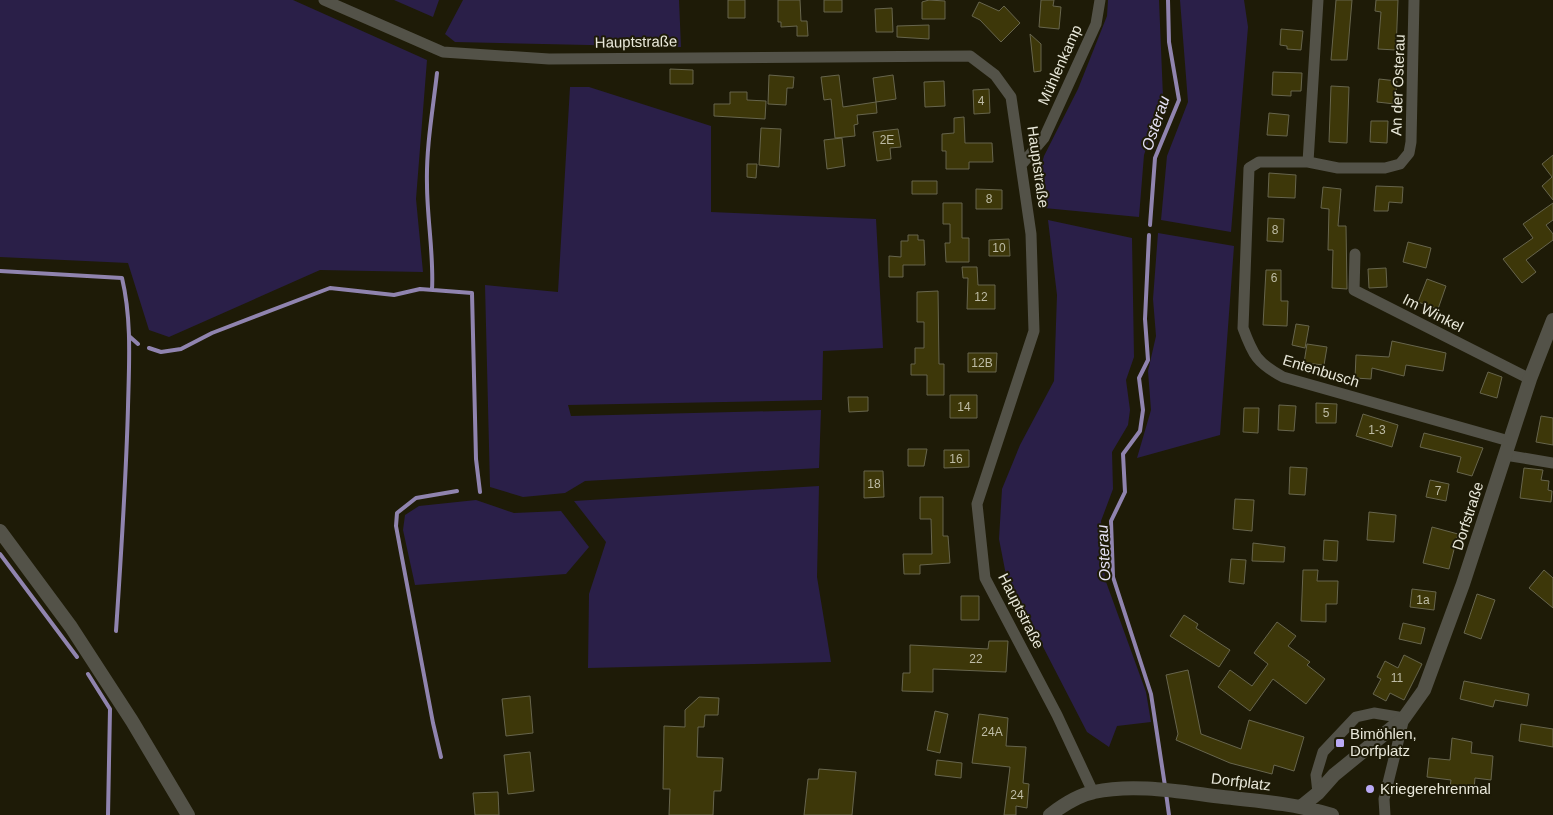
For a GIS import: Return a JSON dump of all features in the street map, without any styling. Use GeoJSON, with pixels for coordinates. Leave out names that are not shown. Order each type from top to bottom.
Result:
{"type":"FeatureCollection","features":[{"type":"Feature","properties":{"kind":"street","name":"Hauptstraße"},"geometry":{"type":"LineString","coordinates":[[324,0],[443,52],[549,59],[970,56],[995,75],[1011,97],[1022,164],[1031,234],[1034,331],[977,504],[985,578],[1057,715],[1093,792]]}},
{"type":"Feature","properties":{"kind":"street","name":"Mühlenkamp"},"geometry":{"type":"LineString","coordinates":[[1022,164],[1044,138],[1096,24],[1100,0]]}},
{"type":"Feature","properties":{"kind":"street"},"geometry":{"type":"LineString","coordinates":[[1308,162],[1318,0]]}},
{"type":"Feature","properties":{"kind":"street","name":"An der Osterau"},"geometry":{"type":"LineString","coordinates":[[1248,168],[1259,162],[1308,162],[1330,167],[1385,168],[1400,164],[1409,153],[1413,106],[1414,0]]}},
{"type":"Feature","properties":{"kind":"street","name":"Entenbusch"},"geometry":{"type":"LineString","coordinates":[[1248,168],[1243,328],[1252,351],[1264,367],[1282,377],[1509,441]]}},
{"type":"Feature","properties":{"kind":"street","name":"Im Winkel"},"geometry":{"type":"LineString","coordinates":[[1355,254],[1354,290],[1530,378]]}},
{"type":"Feature","properties":{"kind":"street","name":"Dorfstraße"},"geometry":{"type":"LineString","coordinates":[[1404,718],[1424,690],[1463,584],[1530,378],[1553,320]]}},
{"type":"Feature","properties":{"kind":"street"},"geometry":{"type":"LineString","coordinates":[[1505,455],[1553,463]]}},
{"type":"Feature","properties":{"kind":"street"},"geometry":{"type":"LineString","coordinates":[[0,531],[76,635],[132,721],[188,815]]}},
{"type":"Feature","properties":{"kind":"street"},"geometry":{"type":"LineString","coordinates":[[1318,793],[1316,776],[1323,752],[1356,717],[1374,712],[1404,718]]}},
{"type":"Feature","properties":{"kind":"street"},"geometry":{"type":"LineString","coordinates":[[1302,806],[1318,793],[1334,775],[1404,718]]}},
{"type":"Feature","properties":{"kind":"street"},"geometry":{"type":"LineString","coordinates":[[1385,815],[1384,799],[1404,718]]}},
{"type":"Feature","properties":{"kind":"street","name":"Dorfplatz"},"geometry":{"type":"LineString","coordinates":[[1093,792],[1126,788],[1177,791],[1302,806],[1332,815]]}},
{"type":"Feature","properties":{"kind":"street"},"geometry":{"type":"LineString","coordinates":[[1050,815],[1074,799],[1093,792]]}},
{"type":"Feature","properties":{"kind":"shaded area"},"geometry":{"type":"Polygon","coordinates":[[[0,0],[293,0],[427,60],[416,199],[423,272],[320,270],[169,337],[149,330],[128,263],[0,257],[0,0]]]}},
{"type":"Feature","properties":{"kind":"shaded area"},"geometry":{"type":"Polygon","coordinates":[[[394,0],[439,0],[433,17],[394,0]]]}},
{"type":"Feature","properties":{"kind":"shaded area"},"geometry":{"type":"Polygon","coordinates":[[[463,0],[679,0],[681,47],[455,42],[445,34],[463,0]]]}},
{"type":"Feature","properties":{"kind":"shaded area"},"geometry":{"type":"Polygon","coordinates":[[[1108,0],[1159,0],[1163,97],[1144,155],[1139,217],[1044,208],[1036,185],[1044,156],[1078,89],[1107,16],[1108,0]]]}},
{"type":"Feature","properties":{"kind":"shaded area"},"geometry":{"type":"Polygon","coordinates":[[[1180,0],[1244,0],[1248,27],[1231,232],[1161,220],[1167,156],[1188,102],[1180,0]]]}},
{"type":"Feature","properties":{"kind":"shaded area"},"geometry":{"type":"Polygon","coordinates":[[[570,87],[589,87],[711,126],[711,212],[876,219],[883,348],[823,351],[822,400],[568,405],[571,416],[821,410],[819,468],[585,481],[565,493],[523,497],[490,487],[485,285],[558,292],[570,87]]]}},
{"type":"Feature","properties":{"kind":"shaded area"},"geometry":{"type":"Polygon","coordinates":[[[1048,220],[1132,238],[1134,357],[1126,380],[1130,410],[1128,425],[1112,452],[1113,489],[1101,521],[1105,579],[1146,692],[1151,722],[1117,726],[1109,747],[1087,732],[1006,575],[999,539],[1002,489],[1020,445],[1054,381],[1057,295],[1048,220]]]}},
{"type":"Feature","properties":{"kind":"shaded area"},"geometry":{"type":"Polygon","coordinates":[[[1158,233],[1234,246],[1220,435],[1137,458],[1151,410],[1148,371],[1156,336],[1153,299],[1158,233]]]}},
{"type":"Feature","properties":{"kind":"shaded area"},"geometry":{"type":"Polygon","coordinates":[[[819,486],[817,577],[831,662],[588,668],[589,594],[606,542],[574,501],[819,486]]]}},
{"type":"Feature","properties":{"kind":"shaded area"},"geometry":{"type":"Polygon","coordinates":[[[476,500],[514,513],[561,511],[589,547],[566,574],[415,585],[403,530],[405,515],[419,506],[476,500]]]}},
{"type":"Feature","properties":{"kind":"building"},"geometry":{"type":"Polygon","coordinates":[[[728,0],[745,0],[745,18],[728,18],[728,0]]]}},
{"type":"Feature","properties":{"kind":"building"},"geometry":{"type":"Polygon","coordinates":[[[778,0],[800,0],[801,21],[807,21],[808,36],[797,36],[797,26],[781,27],[781,22],[778,22],[778,0]]]}},
{"type":"Feature","properties":{"kind":"building"},"geometry":{"type":"Polygon","coordinates":[[[824,0],[842,0],[842,12],[824,12],[824,0]]]}},
{"type":"Feature","properties":{"kind":"building"},"geometry":{"type":"Polygon","coordinates":[[[929,0],[945,1],[945,19],[922,19],[922,2],[929,0]]]}},
{"type":"Feature","properties":{"kind":"building"},"geometry":{"type":"Polygon","coordinates":[[[1041,0],[1054,0],[1053,6],[1061,7],[1059,29],[1039,27],[1041,0]]]}},
{"type":"Feature","properties":{"kind":"building"},"geometry":{"type":"Polygon","coordinates":[[[1336,0],[1352,0],[1347,60],[1331,60],[1336,0]]]}},
{"type":"Feature","properties":{"kind":"building"},"geometry":{"type":"Polygon","coordinates":[[[1376,0],[1398,0],[1396,50],[1378,49],[1381,12],[1375,11],[1376,0]]]}},
{"type":"Feature","properties":{"kind":"building"},"geometry":{"type":"Polygon","coordinates":[[[979,2],[999,11],[1004,6],[1020,23],[1001,42],[980,20],[972,16],[979,2]]]}},
{"type":"Feature","properties":{"kind":"building"},"geometry":{"type":"Polygon","coordinates":[[[892,8],[893,32],[876,32],[875,9],[892,8]]]}},
{"type":"Feature","properties":{"kind":"building"},"geometry":{"type":"Polygon","coordinates":[[[929,25],[929,39],[897,37],[897,26],[929,25]]]}},
{"type":"Feature","properties":{"kind":"building"},"geometry":{"type":"Polygon","coordinates":[[[1281,29],[1303,31],[1301,50],[1287,49],[1287,46],[1280,45],[1281,29]]]}},
{"type":"Feature","properties":{"kind":"building"},"geometry":{"type":"Polygon","coordinates":[[[1030,34],[1041,44],[1041,71],[1034,72],[1030,34]]]}},
{"type":"Feature","properties":{"kind":"building"},"geometry":{"type":"Polygon","coordinates":[[[670,69],[693,70],[693,84],[670,84],[670,69]]]}},
{"type":"Feature","properties":{"kind":"building"},"geometry":{"type":"Polygon","coordinates":[[[1273,72],[1302,73],[1301,91],[1291,91],[1291,96],[1272,95],[1273,72]]]}},
{"type":"Feature","properties":{"kind":"building"},"geometry":{"type":"Polygon","coordinates":[[[769,75],[794,77],[793,88],[787,88],[786,105],[768,104],[769,75]]]}},
{"type":"Feature","properties":{"kind":"building"},"geometry":{"type":"Polygon","coordinates":[[[839,75],[843,107],[876,102],[877,113],[857,115],[858,124],[854,125],[855,136],[835,138],[831,99],[824,100],[821,77],[839,75]]]}},
{"type":"Feature","properties":{"kind":"building"},"geometry":{"type":"Polygon","coordinates":[[[893,75],[896,99],[876,102],[873,78],[893,75]]]}},
{"type":"Feature","properties":{"kind":"building"},"geometry":{"type":"Polygon","coordinates":[[[1379,79],[1397,81],[1395,104],[1377,102],[1379,79]]]}},
{"type":"Feature","properties":{"kind":"building"},"geometry":{"type":"Polygon","coordinates":[[[944,81],[945,106],[925,107],[924,82],[944,81]]]}},
{"type":"Feature","properties":{"kind":"building"},"geometry":{"type":"Polygon","coordinates":[[[1331,86],[1349,87],[1347,143],[1329,142],[1331,86]]]}},
{"type":"Feature","properties":{"kind":"building"},"geometry":{"type":"Polygon","coordinates":[[[989,89],[990,113],[974,114],[973,90],[989,89]]]}},
{"type":"Feature","properties":{"kind":"building"},"geometry":{"type":"Polygon","coordinates":[[[730,92],[747,92],[747,100],[766,101],[765,119],[714,116],[714,104],[730,104],[730,92]]]}},
{"type":"Feature","properties":{"kind":"building"},"geometry":{"type":"Polygon","coordinates":[[[1269,113],[1289,115],[1287,136],[1267,135],[1269,113]]]}},
{"type":"Feature","properties":{"kind":"building"},"geometry":{"type":"Polygon","coordinates":[[[964,117],[965,143],[992,143],[993,162],[969,162],[969,169],[946,169],[946,151],[942,151],[942,134],[954,133],[954,118],[964,117]]]}},
{"type":"Feature","properties":{"kind":"building"},"geometry":{"type":"Polygon","coordinates":[[[1371,121],[1388,121],[1387,143],[1370,142],[1371,121]]]}},
{"type":"Feature","properties":{"kind":"building"},"geometry":{"type":"Polygon","coordinates":[[[761,128],[781,129],[779,167],[759,165],[761,128]]]}},
{"type":"Feature","properties":{"kind":"building"},"geometry":{"type":"Polygon","coordinates":[[[898,129],[901,147],[890,148],[891,159],[877,161],[873,132],[898,129]]]}},
{"type":"Feature","properties":{"kind":"building"},"geometry":{"type":"Polygon","coordinates":[[[842,138],[845,166],[827,169],[824,140],[842,138]]]}},
{"type":"Feature","properties":{"kind":"building"},"geometry":{"type":"Polygon","coordinates":[[[1553,155],[1553,200],[1542,186],[1552,177],[1542,164],[1553,155]]]}},
{"type":"Feature","properties":{"kind":"building"},"geometry":{"type":"Polygon","coordinates":[[[747,164],[757,164],[756,178],[747,177],[747,164]]]}},
{"type":"Feature","properties":{"kind":"building"},"geometry":{"type":"Polygon","coordinates":[[[1269,173],[1296,175],[1295,198],[1268,197],[1269,173]]]}},
{"type":"Feature","properties":{"kind":"building"},"geometry":{"type":"Polygon","coordinates":[[[912,181],[937,181],[937,194],[912,194],[912,181]]]}},
{"type":"Feature","properties":{"kind":"building"},"geometry":{"type":"Polygon","coordinates":[[[1376,186],[1403,187],[1402,203],[1389,202],[1388,211],[1374,211],[1376,186]]]}},
{"type":"Feature","properties":{"kind":"building"},"geometry":{"type":"Polygon","coordinates":[[[1323,187],[1341,189],[1338,226],[1346,226],[1347,289],[1332,288],[1333,250],[1328,250],[1329,209],[1321,208],[1323,187]]]}},
{"type":"Feature","properties":{"kind":"building"},"geometry":{"type":"Polygon","coordinates":[[[976,189],[1002,190],[1002,209],[976,209],[976,189]]]}},
{"type":"Feature","properties":{"kind":"building"},"geometry":{"type":"Polygon","coordinates":[[[943,203],[962,203],[962,238],[969,238],[969,262],[946,262],[945,243],[950,243],[950,224],[943,224],[943,203]]]}},
{"type":"Feature","properties":{"kind":"building"},"geometry":{"type":"Polygon","coordinates":[[[1553,203],[1553,220],[1546,225],[1553,234],[1553,240],[1526,260],[1536,272],[1522,283],[1503,259],[1533,238],[1523,224],[1553,203]]]}},
{"type":"Feature","properties":{"kind":"building"},"geometry":{"type":"Polygon","coordinates":[[[1268,218],[1284,219],[1283,242],[1267,241],[1268,218]]]}},
{"type":"Feature","properties":{"kind":"building"},"geometry":{"type":"Polygon","coordinates":[[[908,235],[918,235],[918,240],[924,240],[925,265],[903,265],[903,277],[889,277],[889,256],[901,257],[901,241],[908,241],[908,235]]]}},
{"type":"Feature","properties":{"kind":"building"},"geometry":{"type":"Polygon","coordinates":[[[1009,239],[1010,256],[989,256],[989,240],[1009,239]]]}},
{"type":"Feature","properties":{"kind":"building"},"geometry":{"type":"Polygon","coordinates":[[[1408,242],[1431,248],[1426,268],[1403,262],[1408,242]]]}},
{"type":"Feature","properties":{"kind":"building"},"geometry":{"type":"Polygon","coordinates":[[[962,267],[977,267],[978,285],[995,285],[995,309],[967,309],[968,278],[963,278],[962,267]]]}},
{"type":"Feature","properties":{"kind":"building"},"geometry":{"type":"Polygon","coordinates":[[[1386,268],[1387,287],[1369,288],[1368,269],[1386,268]]]}},
{"type":"Feature","properties":{"kind":"building"},"geometry":{"type":"Polygon","coordinates":[[[1266,270],[1281,270],[1281,301],[1288,301],[1287,326],[1263,325],[1266,270]]]}},
{"type":"Feature","properties":{"kind":"building"},"geometry":{"type":"Polygon","coordinates":[[[1427,279],[1446,286],[1438,309],[1418,302],[1427,279]]]}},
{"type":"Feature","properties":{"kind":"building"},"geometry":{"type":"Polygon","coordinates":[[[938,291],[939,364],[944,364],[944,395],[927,395],[927,375],[911,375],[911,364],[915,364],[915,348],[924,348],[924,322],[917,322],[917,292],[938,291]]]}},
{"type":"Feature","properties":{"kind":"building"},"geometry":{"type":"Polygon","coordinates":[[[1296,324],[1309,326],[1305,348],[1292,345],[1296,324]]]}},
{"type":"Feature","properties":{"kind":"building"},"geometry":{"type":"Polygon","coordinates":[[[1392,341],[1446,353],[1443,371],[1406,365],[1404,376],[1372,368],[1371,379],[1355,378],[1356,355],[1389,357],[1392,341]]]}},
{"type":"Feature","properties":{"kind":"building"},"geometry":{"type":"Polygon","coordinates":[[[1307,344],[1327,347],[1324,365],[1304,363],[1307,344]]]}},
{"type":"Feature","properties":{"kind":"building"},"geometry":{"type":"Polygon","coordinates":[[[968,353],[997,353],[996,372],[968,372],[968,353]]]}},
{"type":"Feature","properties":{"kind":"building"},"geometry":{"type":"Polygon","coordinates":[[[1488,372],[1502,377],[1497,398],[1480,393],[1488,372]]]}},
{"type":"Feature","properties":{"kind":"building"},"geometry":{"type":"Polygon","coordinates":[[[950,395],[977,395],[977,418],[950,418],[950,395]]]}},
{"type":"Feature","properties":{"kind":"building"},"geometry":{"type":"Polygon","coordinates":[[[848,397],[868,397],[868,411],[849,412],[848,397]]]}},
{"type":"Feature","properties":{"kind":"building"},"geometry":{"type":"Polygon","coordinates":[[[1316,403],[1337,404],[1336,423],[1316,423],[1316,403]]]}},
{"type":"Feature","properties":{"kind":"building"},"geometry":{"type":"Polygon","coordinates":[[[1279,405],[1296,406],[1294,431],[1278,430],[1279,405]]]}},
{"type":"Feature","properties":{"kind":"building"},"geometry":{"type":"Polygon","coordinates":[[[1244,408],[1259,408],[1258,433],[1243,432],[1244,408]]]}},
{"type":"Feature","properties":{"kind":"building"},"geometry":{"type":"Polygon","coordinates":[[[1363,414],[1398,425],[1392,447],[1356,436],[1363,414]]]}},
{"type":"Feature","properties":{"kind":"building"},"geometry":{"type":"Polygon","coordinates":[[[1541,416],[1553,418],[1553,445],[1536,442],[1541,416]]]}},
{"type":"Feature","properties":{"kind":"building"},"geometry":{"type":"Polygon","coordinates":[[[1424,433],[1483,448],[1472,476],[1457,472],[1461,457],[1420,447],[1424,433]]]}},
{"type":"Feature","properties":{"kind":"building"},"geometry":{"type":"Polygon","coordinates":[[[908,449],[927,449],[924,466],[908,466],[908,449]]]}},
{"type":"Feature","properties":{"kind":"building"},"geometry":{"type":"Polygon","coordinates":[[[944,450],[969,450],[969,467],[944,468],[944,450]]]}},
{"type":"Feature","properties":{"kind":"building"},"geometry":{"type":"Polygon","coordinates":[[[1290,467],[1307,468],[1305,495],[1289,494],[1290,467]]]}},
{"type":"Feature","properties":{"kind":"building"},"geometry":{"type":"Polygon","coordinates":[[[1524,468],[1543,470],[1541,480],[1549,481],[1548,490],[1552,491],[1551,502],[1520,498],[1524,468]]]}},
{"type":"Feature","properties":{"kind":"building"},"geometry":{"type":"Polygon","coordinates":[[[864,471],[883,471],[884,497],[864,498],[864,471]]]}},
{"type":"Feature","properties":{"kind":"building"},"geometry":{"type":"Polygon","coordinates":[[[1430,480],[1449,484],[1446,501],[1426,497],[1430,480]]]}},
{"type":"Feature","properties":{"kind":"building"},"geometry":{"type":"Polygon","coordinates":[[[920,497],[943,497],[943,536],[948,536],[950,563],[920,565],[920,574],[904,574],[903,554],[932,554],[931,519],[920,519],[920,497]]]}},
{"type":"Feature","properties":{"kind":"building"},"geometry":{"type":"Polygon","coordinates":[[[1235,499],[1254,500],[1252,531],[1233,529],[1235,499]]]}},
{"type":"Feature","properties":{"kind":"building"},"geometry":{"type":"Polygon","coordinates":[[[1369,512],[1396,515],[1394,542],[1367,540],[1369,512]]]}},
{"type":"Feature","properties":{"kind":"building"},"geometry":{"type":"Polygon","coordinates":[[[1432,527],[1458,534],[1449,569],[1423,563],[1432,527]]]}},
{"type":"Feature","properties":{"kind":"building"},"geometry":{"type":"Polygon","coordinates":[[[1324,540],[1338,541],[1337,561],[1323,560],[1324,540]]]}},
{"type":"Feature","properties":{"kind":"building"},"geometry":{"type":"Polygon","coordinates":[[[1253,543],[1285,547],[1284,562],[1252,561],[1253,543]]]}},
{"type":"Feature","properties":{"kind":"building"},"geometry":{"type":"Polygon","coordinates":[[[1231,559],[1246,560],[1244,584],[1229,582],[1231,559]]]}},
{"type":"Feature","properties":{"kind":"building"},"geometry":{"type":"Polygon","coordinates":[[[1303,570],[1318,570],[1317,581],[1338,581],[1337,604],[1326,604],[1326,622],[1301,621],[1303,570]]]}},
{"type":"Feature","properties":{"kind":"building"},"geometry":{"type":"Polygon","coordinates":[[[1544,570],[1553,578],[1553,608],[1529,588],[1544,570]]]}},
{"type":"Feature","properties":{"kind":"building"},"geometry":{"type":"Polygon","coordinates":[[[1412,589],[1436,592],[1434,610],[1410,607],[1412,589]]]}},
{"type":"Feature","properties":{"kind":"building"},"geometry":{"type":"Polygon","coordinates":[[[1477,594],[1495,600],[1481,639],[1464,633],[1477,594]]]}},
{"type":"Feature","properties":{"kind":"building"},"geometry":{"type":"Polygon","coordinates":[[[961,596],[979,596],[979,620],[961,620],[961,596]]]}},
{"type":"Feature","properties":{"kind":"building"},"geometry":{"type":"Polygon","coordinates":[[[1184,615],[1198,624],[1196,628],[1230,650],[1219,667],[1170,636],[1184,615]]]}},
{"type":"Feature","properties":{"kind":"building"},"geometry":{"type":"Polygon","coordinates":[[[1277,622],[1296,636],[1288,646],[1310,662],[1307,665],[1325,679],[1306,704],[1273,679],[1250,711],[1218,687],[1230,670],[1252,686],[1268,664],[1254,653],[1277,622]]]}},
{"type":"Feature","properties":{"kind":"building"},"geometry":{"type":"Polygon","coordinates":[[[1403,623],[1425,628],[1421,644],[1399,639],[1403,623]]]}},
{"type":"Feature","properties":{"kind":"building"},"geometry":{"type":"Polygon","coordinates":[[[989,641],[1008,641],[1006,672],[933,669],[933,692],[902,691],[903,673],[910,673],[910,645],[988,649],[989,641]]]}},
{"type":"Feature","properties":{"kind":"building"},"geometry":{"type":"Polygon","coordinates":[[[1404,655],[1422,664],[1404,700],[1390,693],[1386,701],[1373,694],[1381,679],[1377,677],[1385,661],[1398,668],[1404,655]]]}},
{"type":"Feature","properties":{"kind":"building"},"geometry":{"type":"Polygon","coordinates":[[[1188,670],[1201,734],[1241,749],[1249,720],[1304,737],[1294,771],[1274,765],[1272,774],[1230,763],[1176,740],[1178,734],[1166,675],[1188,670]]]}},
{"type":"Feature","properties":{"kind":"building"},"geometry":{"type":"Polygon","coordinates":[[[1464,681],[1529,694],[1527,706],[1495,700],[1493,707],[1460,699],[1464,681]]]}},
{"type":"Feature","properties":{"kind":"building"},"geometry":{"type":"Polygon","coordinates":[[[530,696],[533,733],[506,736],[502,699],[530,696]]]}},
{"type":"Feature","properties":{"kind":"building"},"geometry":{"type":"Polygon","coordinates":[[[699,697],[719,698],[718,715],[705,715],[704,727],[698,727],[697,757],[723,758],[721,791],[714,791],[713,815],[669,815],[670,789],[663,789],[664,726],[685,727],[685,710],[699,697]]]}},
{"type":"Feature","properties":{"kind":"building"},"geometry":{"type":"Polygon","coordinates":[[[935,711],[948,714],[940,753],[927,750],[935,711]]]}},
{"type":"Feature","properties":{"kind":"building"},"geometry":{"type":"Polygon","coordinates":[[[979,714],[1008,718],[1006,746],[1026,747],[1023,783],[1029,784],[1027,808],[1016,806],[1016,815],[1004,815],[1010,767],[972,763],[979,714]]]}},
{"type":"Feature","properties":{"kind":"building"},"geometry":{"type":"Polygon","coordinates":[[[1521,724],[1553,729],[1553,747],[1519,741],[1521,724]]]}},
{"type":"Feature","properties":{"kind":"building"},"geometry":{"type":"Polygon","coordinates":[[[1452,738],[1472,742],[1471,753],[1493,756],[1491,780],[1475,778],[1474,789],[1450,787],[1451,780],[1427,777],[1429,758],[1450,760],[1452,738]]]}},
{"type":"Feature","properties":{"kind":"building"},"geometry":{"type":"Polygon","coordinates":[[[530,752],[534,791],[508,794],[504,755],[530,752]]]}},
{"type":"Feature","properties":{"kind":"building"},"geometry":{"type":"Polygon","coordinates":[[[937,760],[962,763],[961,778],[935,775],[937,760]]]}},
{"type":"Feature","properties":{"kind":"building"},"geometry":{"type":"Polygon","coordinates":[[[819,769],[856,772],[852,815],[804,815],[808,779],[818,779],[819,769]]]}},
{"type":"Feature","properties":{"kind":"building"},"geometry":{"type":"Polygon","coordinates":[[[498,792],[499,815],[475,815],[473,793],[498,792]]]}},
{"type":"Feature","properties":{"kind":"waterway","name":"Osterau"},"geometry":{"type":"LineString","coordinates":[[1150,225],[1155,158],[1179,100],[1169,42],[1168,0]]}},
{"type":"Feature","properties":{"kind":"waterway"},"geometry":{"type":"LineString","coordinates":[[432,290],[427,170],[437,73]]}},
{"type":"Feature","properties":{"kind":"waterway","name":"Osterau"},"geometry":{"type":"LineString","coordinates":[[1149,235],[1145,319],[1148,360],[1139,378],[1143,410],[1140,431],[1123,454],[1125,492],[1111,521],[1113,577],[1151,694],[1165,786]]}},
{"type":"Feature","properties":{"kind":"waterway"},"geometry":{"type":"LineString","coordinates":[[0,271],[122,278],[129,326],[129,358],[125,491],[116,631]]}},
{"type":"Feature","properties":{"kind":"waterway"},"geometry":{"type":"LineString","coordinates":[[149,348],[161,352],[181,349],[212,333],[330,288],[394,295],[420,289],[472,293],[476,459],[480,492]]}},
{"type":"Feature","properties":{"kind":"waterway"},"geometry":{"type":"LineString","coordinates":[[129,336],[138,344]]}},
{"type":"Feature","properties":{"kind":"waterway"},"geometry":{"type":"LineString","coordinates":[[441,757],[396,526],[397,513],[416,498],[457,491]]}},
{"type":"Feature","properties":{"kind":"waterway"},"geometry":{"type":"LineString","coordinates":[[0,554],[77,657]]}},
{"type":"Feature","properties":{"kind":"waterway"},"geometry":{"type":"LineString","coordinates":[[88,674],[110,709],[108,815]]}},
{"type":"Feature","properties":{"kind":"waterway","name":"Osterau"},"geometry":{"type":"LineString","coordinates":[[1166,793],[1169,815]]}},
{"type":"Feature","properties":{"kind":"place","name":"Bimöhlen, Dorfplatz"},"geometry":{"type":"Point","coordinates":[1340,743]}},
{"type":"Feature","properties":{"kind":"place","name":"Kriegerehrenmal"},"geometry":{"type":"Point","coordinates":[1370,789]}}]}
